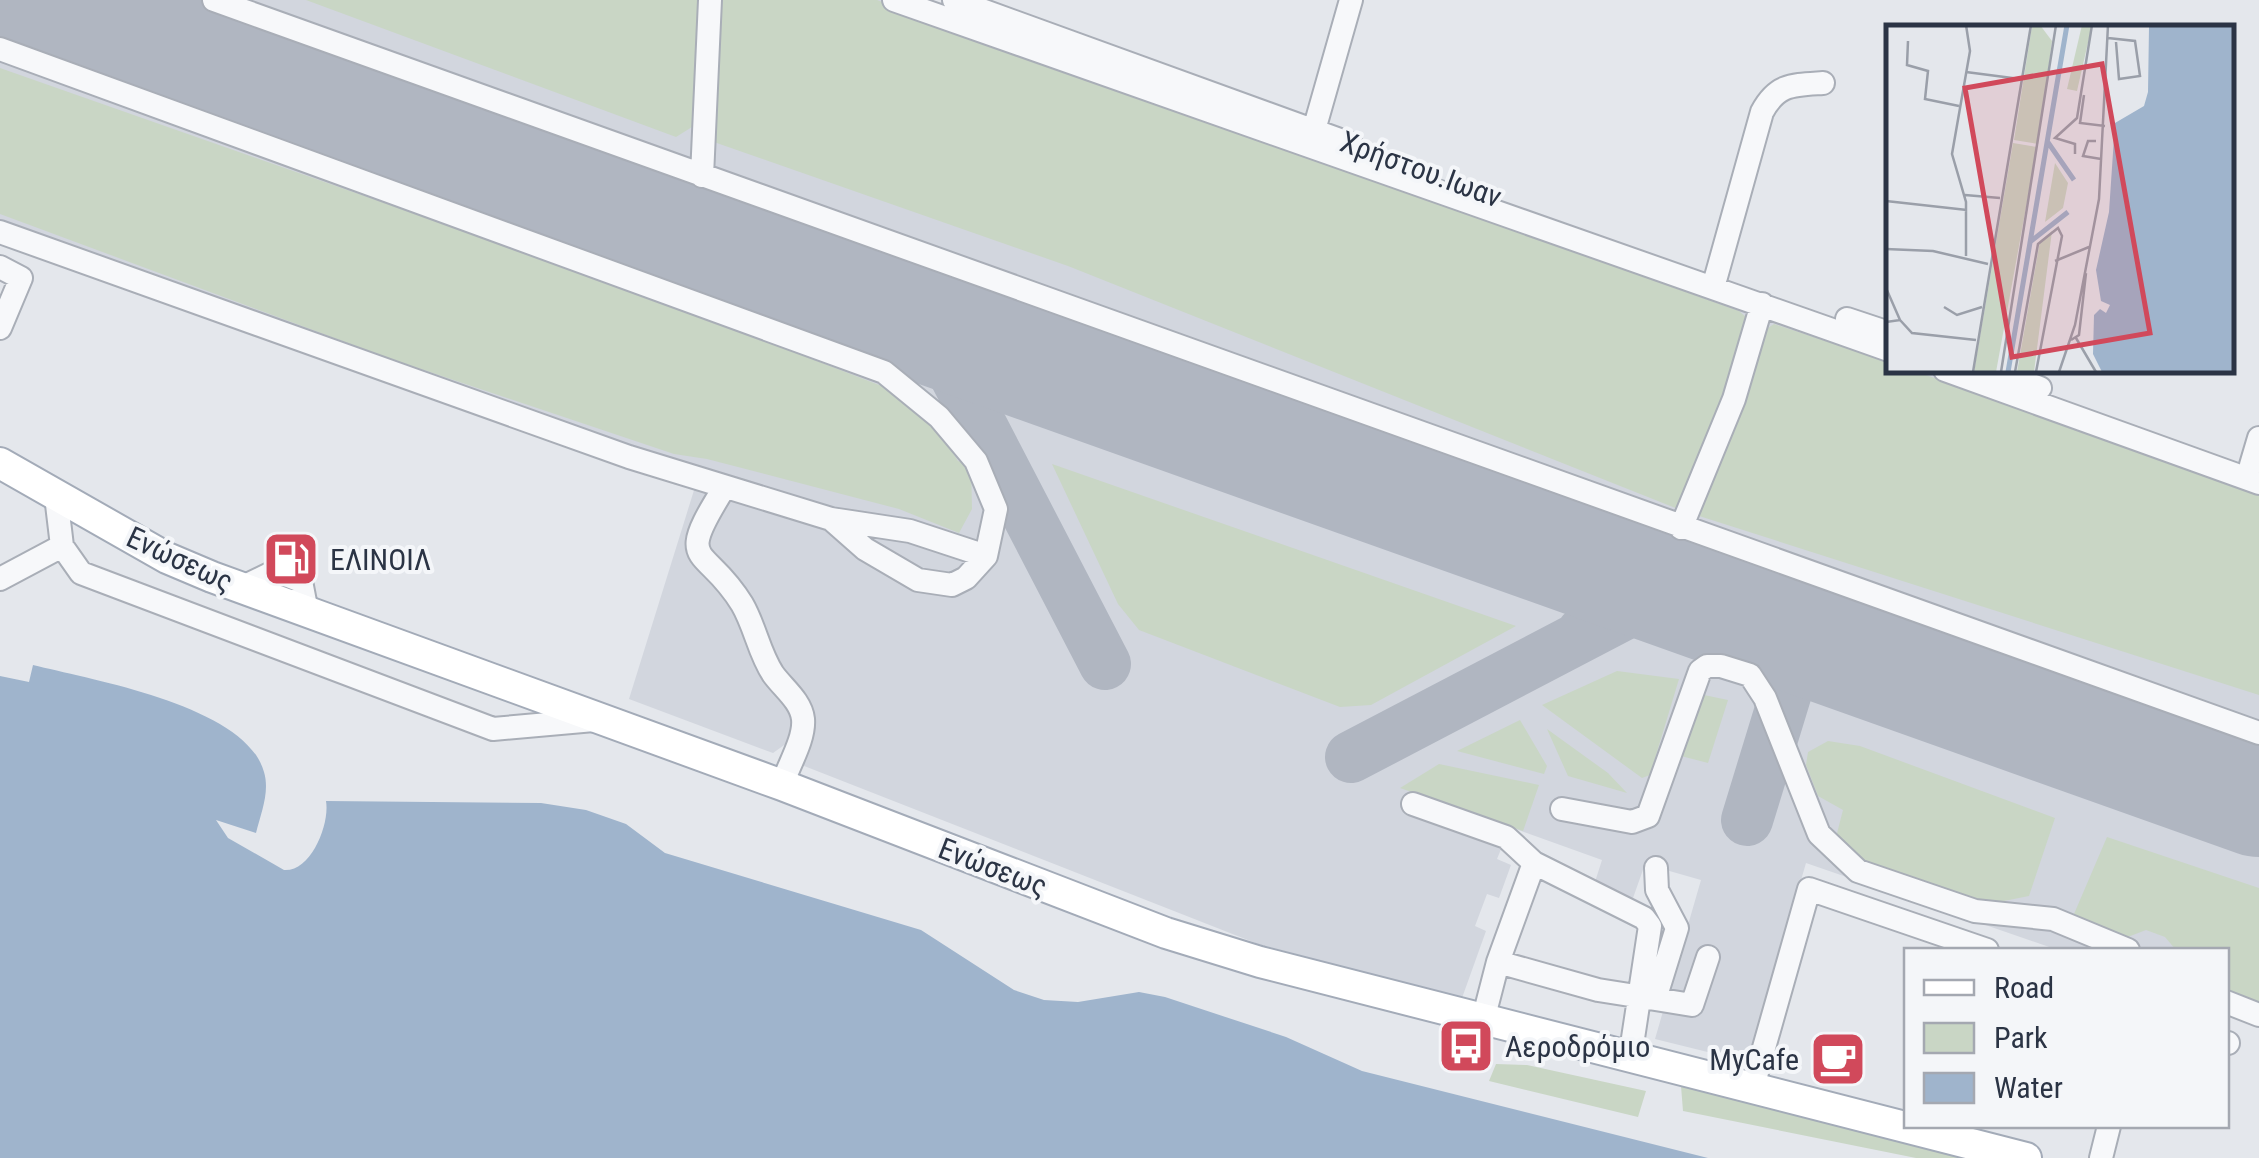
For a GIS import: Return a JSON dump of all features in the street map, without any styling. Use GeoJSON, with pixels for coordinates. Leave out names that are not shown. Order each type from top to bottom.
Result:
{"type":"FeatureCollection","features":[{"type":"Feature","properties":{"kind":"main road","name":"Ενώσεως"},"geometry":{"type":"LineString","coordinates":[[0,463],[167,558],[782,785],[1166,934],[1752,1090],[1904,1126]]}},
{"type":"Feature","properties":{"kind":"main road","name":"Ενώσεως"},"geometry":{"type":"LineString","coordinates":[[1913,1128],[2026,1158]]}},
{"type":"Feature","properties":{"kind":"street"},"geometry":{"type":"LineString","coordinates":[[214,0],[1021,286],[1681,528],[2259,733]]}},
{"type":"Feature","properties":{"kind":"street"},"geometry":{"type":"LineString","coordinates":[[702,176],[710,0]]}},
{"type":"Feature","properties":{"kind":"street"},"geometry":{"type":"LineString","coordinates":[[894,0],[1886,349]]}},
{"type":"Feature","properties":{"kind":"street","name":"Χρήστου.Ιωαν"},"geometry":{"type":"LineString","coordinates":[[954,0],[1716,277],[1886,332]]}},
{"type":"Feature","properties":{"kind":"street"},"geometry":{"type":"LineString","coordinates":[[1314,130],[1352,0]]}},
{"type":"Feature","properties":{"kind":"street"},"geometry":{"type":"LineString","coordinates":[[0,50],[884,372],[939,416],[976,461],[996,509],[986,556],[966,578],[952,585],[918,580],[865,549],[831,519]]}},
{"type":"Feature","properties":{"kind":"street"},"geometry":{"type":"LineString","coordinates":[[1716,277],[1762,112],[1773,92],[1784,86],[1823,83]]}},
{"type":"Feature","properties":{"kind":"street"},"geometry":{"type":"LineString","coordinates":[[0,232],[724,488],[831,519],[910,531],[986,556]]}},
{"type":"Feature","properties":{"kind":"street"},"geometry":{"type":"LineString","coordinates":[[0,267],[21,278],[0,328]]}},
{"type":"Feature","properties":{"kind":"street"},"geometry":{"type":"LineString","coordinates":[[1681,528],[1734,399],[1762,304]]}},
{"type":"Feature","properties":{"kind":"street"},"geometry":{"type":"LineString","coordinates":[[1951,372],[2256,472]]}},
{"type":"Feature","properties":{"kind":"street"},"geometry":{"type":"LineString","coordinates":[[1997,372],[2256,472]]}},
{"type":"Feature","properties":{"kind":"street"},"geometry":{"type":"LineString","coordinates":[[2256,472],[2259,438]]}},
{"type":"Feature","properties":{"kind":"street"},"geometry":{"type":"LineString","coordinates":[[724,488],[704,520],[698,550],[705,565],[741,603],[767,665],[800,706],[802,732],[782,785]]}},
{"type":"Feature","properties":{"kind":"street"},"geometry":{"type":"LineString","coordinates":[[56,496],[62,546],[72,566],[82,573],[493,729],[597,719]]}},
{"type":"Feature","properties":{"kind":"street"},"geometry":{"type":"LineString","coordinates":[[0,578],[62,546]]}},
{"type":"Feature","properties":{"kind":"street"},"geometry":{"type":"LineString","coordinates":[[1562,808],[1632,822],[1648,816],[1700,671],[1707,666],[1720,666],[1750,675],[1766,698],[1819,834],[1858,871],[1975,912],[2053,919],[2123,948]]}},
{"type":"Feature","properties":{"kind":"street"},"geometry":{"type":"LineString","coordinates":[[1414,804],[1506,837],[1534,863],[1644,918],[1650,926],[1648,998]]}},
{"type":"Feature","properties":{"kind":"street"},"geometry":{"type":"LineString","coordinates":[[1484,1020],[1498,962],[1534,863]]}},
{"type":"Feature","properties":{"kind":"street"},"geometry":{"type":"LineString","coordinates":[[1630,1058],[1648,998],[1677,928],[1657,890],[1656,868]]}},
{"type":"Feature","properties":{"kind":"street"},"geometry":{"type":"LineString","coordinates":[[1752,1090],[1809,889],[1951,944]]}},
{"type":"Feature","properties":{"kind":"street"},"geometry":{"type":"LineString","coordinates":[[1498,962],[1692,1005],[1708,956]]}},
{"type":"Feature","properties":{"kind":"street"},"geometry":{"type":"LineString","coordinates":[[2229,1003],[2259,1015]]}},
{"type":"Feature","properties":{"kind":"street"},"geometry":{"type":"LineString","coordinates":[[2101,1158],[2108,1128]]}},
{"type":"Feature","properties":{"kind":"shaded area"},"geometry":{"type":"Polygon","coordinates":[[[0,0],[922,0],[1886,342],[1886,372],[1970,372],[2259,475],[2259,1024],[2229,957],[2229,948],[2052,948],[1806,863],[1748,1062],[1655,1039],[1701,880],[1645,864],[1633,898],[1594,885],[1602,860],[1510,827],[1497,859],[1511,865],[1499,898],[1487,894],[1475,926],[1486,931],[1462,998],[1258,944],[794,762],[787,743],[773,753],[629,699],[695,487],[0,239],[0,0]]]}},
{"type":"Feature","properties":{"kind":"green space"},"geometry":{"type":"Polygon","coordinates":[[[306,0],[706,0],[692,127],[676,137],[306,0]]]}},
{"type":"Feature","properties":{"kind":"green space"},"geometry":{"type":"Polygon","coordinates":[[[718,0],[877,0],[1739,311],[1746,317],[1748,339],[1678,509],[1068,266],[711,141],[718,0]]]}},
{"type":"Feature","properties":{"kind":"green space"},"geometry":{"type":"Polygon","coordinates":[[[0,68],[638,292],[905,395],[936,426],[958,461],[971,464],[972,509],[959,533],[899,509],[674,454],[391,359],[0,214],[0,68]]]}},
{"type":"Feature","properties":{"kind":"green space"},"geometry":{"type":"Polygon","coordinates":[[[1774,324],[1886,361],[1886,372],[1918,372],[2259,494],[2259,695],[1696,515],[1763,331],[1774,324]]]}},
{"type":"Feature","properties":{"kind":"green space"},"geometry":{"type":"Polygon","coordinates":[[[1052,464],[1516,626],[1371,705],[1340,707],[1139,630],[1118,604],[1052,464]]]}},
{"type":"Feature","properties":{"kind":"green space"},"geometry":{"type":"Polygon","coordinates":[[[1617,671],[1679,679],[1650,775],[1642,778],[1542,705],[1617,671]]]}},
{"type":"Feature","properties":{"kind":"green space"},"geometry":{"type":"Polygon","coordinates":[[[1704,695],[1728,700],[1708,763],[1681,756],[1704,695]]]}},
{"type":"Feature","properties":{"kind":"green space"},"geometry":{"type":"Polygon","coordinates":[[[1520,720],[1547,766],[1544,774],[1457,751],[1520,720]]]}},
{"type":"Feature","properties":{"kind":"green space"},"geometry":{"type":"Polygon","coordinates":[[[1547,729],[1608,773],[1627,793],[1568,776],[1547,729]]]}},
{"type":"Feature","properties":{"kind":"green space"},"geometry":{"type":"Polygon","coordinates":[[[1828,741],[1860,746],[2055,818],[2029,896],[1989,904],[1853,860],[1836,837],[1843,810],[1818,796],[1806,765],[1808,752],[1828,741]]]}},
{"type":"Feature","properties":{"kind":"green space"},"geometry":{"type":"Polygon","coordinates":[[[1439,764],[1539,785],[1523,831],[1400,788],[1439,764]]]}},
{"type":"Feature","properties":{"kind":"green space"},"geometry":{"type":"Polygon","coordinates":[[[2107,837],[2259,888],[2259,1006],[2229,995],[2229,948],[2174,948],[2165,937],[2146,930],[2125,938],[2074,914],[2107,837]]]}},
{"type":"Feature","properties":{"kind":"green space"},"geometry":{"type":"Polygon","coordinates":[[[1496,1064],[1527,1065],[1646,1091],[1638,1117],[1489,1081],[1496,1064]]]}},
{"type":"Feature","properties":{"kind":"green space"},"geometry":{"type":"Polygon","coordinates":[[[1681,1086],[1991,1158],[1916,1158],[1683,1111],[1681,1086]]]}},
{"type":"Feature","properties":{"kind":"water"},"geometry":{"type":"Polygon","coordinates":[[[33,665],[164,699],[229,730],[251,749],[264,772],[265,795],[256,833],[216,820],[228,838],[284,870],[303,863],[317,845],[325,822],[326,801],[541,803],[586,810],[626,824],[665,853],[921,930],[1014,990],[1044,1000],[1078,1002],[1139,992],[1165,997],[1286,1037],[1362,1071],[1708,1158],[0,1158],[0,676],[29,682],[33,665]]]}},
{"type":"Feature","properties":{"kind":"taxiway"},"geometry":{"type":"LineString","coordinates":[[912,313],[943,352],[1105,664]]}},
{"type":"Feature","properties":{"kind":"taxiway"},"geometry":{"type":"LineString","coordinates":[[978,419],[973,388],[981,366],[1001,355],[1032,355]]}},
{"type":"Feature","properties":{"kind":"taxiway"},"geometry":{"type":"LineString","coordinates":[[1582,633],[1599,616],[1606,597],[1604,577],[1594,555]]}},
{"type":"Feature","properties":{"kind":"taxiway"},"geometry":{"type":"LineString","coordinates":[[1351,757],[1634,609],[1668,596],[1713,597]]}},
{"type":"Feature","properties":{"kind":"taxiway"},"geometry":{"type":"LineString","coordinates":[[1747,820],[1792,673],[1808,650],[1834,640]]}},
{"type":"Feature","properties":{"kind":"runway"},"geometry":{"type":"LineString","coordinates":[[34,0],[2259,792]]}},
{"type":"Feature","properties":{"kind":"place","name":"ΕΛΙΝΟΙΛ"},"geometry":{"type":"Point","coordinates":[291,559]}},
{"type":"Feature","properties":{"kind":"place","name":"Αεροδρόμιο"},"geometry":{"type":"Point","coordinates":[1466,1046]}},
{"type":"Feature","properties":{"kind":"place","name":"MyCafe"},"geometry":{"type":"Point","coordinates":[1838,1059]}}]}
